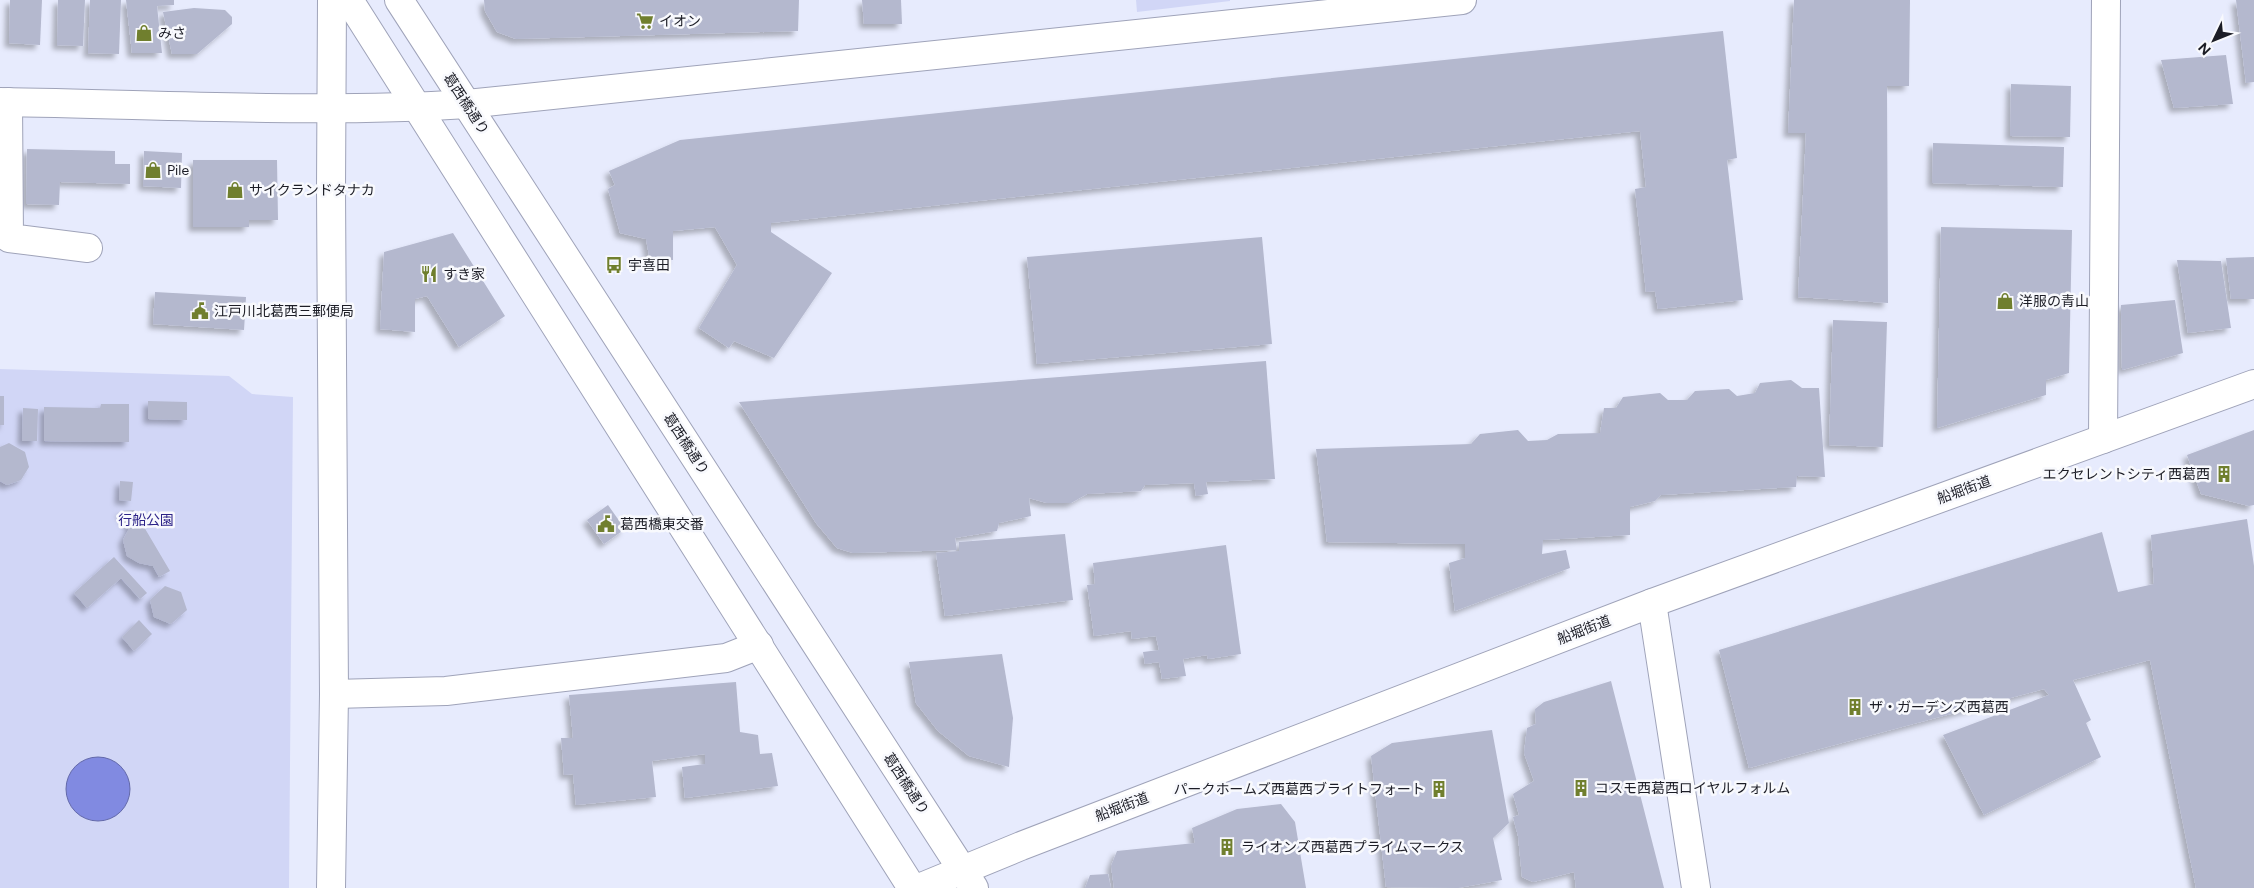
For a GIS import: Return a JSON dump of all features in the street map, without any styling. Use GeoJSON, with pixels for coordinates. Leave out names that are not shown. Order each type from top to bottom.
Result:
{"type":"FeatureCollection","features":[{"type":"Feature","properties":{"kind":"street"},"geometry":{"type":"LineString","coordinates":[[331,888],[334,694],[331,199],[332,0]]}},
{"type":"Feature","properties":{"kind":"street"},"geometry":{"type":"LineString","coordinates":[[349,0],[912,888]]}},
{"type":"Feature","properties":{"kind":"street","name":"葛西橋通り"},"geometry":{"type":"LineString","coordinates":[[399,0],[968,879]]}},
{"type":"Feature","properties":{"kind":"street"},"geometry":{"type":"LineString","coordinates":[[88,248],[9,238],[4,102],[264,108],[418,107],[466,104],[1462,0]]}},
{"type":"Feature","properties":{"kind":"street"},"geometry":{"type":"LineString","coordinates":[[2103,439],[2106,0]]}},
{"type":"Feature","properties":{"kind":"street","name":"船堀街道"},"geometry":{"type":"LineString","coordinates":[[919,888],[968,879],[1652,603],[2254,384]]}},
{"type":"Feature","properties":{"kind":"street"},"geometry":{"type":"LineString","coordinates":[[1652,603],[1696,888]]}},
{"type":"Feature","properties":{"kind":"street"},"geometry":{"type":"LineString","coordinates":[[334,694],[446,691],[726,658],[759,645]]}},
{"type":"Feature","properties":{"kind":"green space"},"geometry":{"type":"Polygon","coordinates":[[[1136,0],[1230,0],[1230,1],[1137,12],[1136,0]]]}},
{"type":"Feature","properties":{"kind":"green space","name":"行船公園"},"geometry":{"type":"Polygon","coordinates":[[[0,369],[229,376],[252,394],[293,397],[289,888],[0,888],[0,369]]]}},
{"type":"Feature","properties":{"kind":"water"},"geometry":{"type":"Polygon","coordinates":[[[92,757],[104,757],[121,766],[128,777],[130,789],[128,801],[121,812],[104,821],[92,821],[80,816],[71,807],[66,795],[66,783],[71,771],[80,762],[92,757]]]}},
{"type":"Feature","properties":{"kind":"building"},"geometry":{"type":"Polygon","coordinates":[[[10,0],[42,0],[40,45],[9,43],[10,0]]]}},
{"type":"Feature","properties":{"kind":"building"},"geometry":{"type":"Polygon","coordinates":[[[58,0],[85,0],[83,46],[57,45],[58,0]]]}},
{"type":"Feature","properties":{"kind":"building"},"geometry":{"type":"Polygon","coordinates":[[[90,0],[121,0],[119,54],[88,53],[90,0]]]}},
{"type":"Feature","properties":{"kind":"building"},"geometry":{"type":"Polygon","coordinates":[[[126,0],[174,0],[174,5],[157,6],[162,53],[132,53],[126,0]]]}},
{"type":"Feature","properties":{"kind":"building","name":"イオン"},"geometry":{"type":"Polygon","coordinates":[[[484,0],[799,0],[798,31],[516,39],[497,32],[485,11],[484,0]]]}},
{"type":"Feature","properties":{"kind":"building"},"geometry":{"type":"Polygon","coordinates":[[[862,0],[901,0],[902,24],[864,24],[862,0]]]}},
{"type":"Feature","properties":{"kind":"building"},"geometry":{"type":"Polygon","coordinates":[[[1794,0],[1910,0],[1909,86],[1887,86],[1888,303],[1798,297],[1806,133],[1788,133],[1794,0]]]}},
{"type":"Feature","properties":{"kind":"building"},"geometry":{"type":"Polygon","coordinates":[[[2236,0],[2254,0],[2254,82],[2246,83],[2236,0]]]}},
{"type":"Feature","properties":{"kind":"building"},"geometry":{"type":"Polygon","coordinates":[[[194,8],[225,10],[232,17],[232,24],[197,54],[172,54],[163,12],[194,8]]]}},
{"type":"Feature","properties":{"kind":"building"},"geometry":{"type":"Polygon","coordinates":[[[1723,31],[1737,158],[1727,160],[1743,300],[1658,309],[1655,291],[1646,292],[1635,189],[1646,187],[1640,131],[771,223],[771,232],[832,273],[774,358],[734,341],[729,348],[699,328],[737,265],[715,227],[673,231],[673,260],[650,261],[646,239],[620,233],[608,189],[615,185],[609,171],[680,140],[1723,31]]]}},
{"type":"Feature","properties":{"kind":"building"},"geometry":{"type":"Polygon","coordinates":[[[2226,55],[2233,104],[2174,108],[2161,60],[2226,55]]]}},
{"type":"Feature","properties":{"kind":"building"},"geometry":{"type":"Polygon","coordinates":[[[2011,84],[2071,86],[2070,137],[2010,136],[2011,84]]]}},
{"type":"Feature","properties":{"kind":"building"},"geometry":{"type":"Polygon","coordinates":[[[1933,143],[2064,147],[2063,187],[1932,183],[1933,143]]]}},
{"type":"Feature","properties":{"kind":"building"},"geometry":{"type":"Polygon","coordinates":[[[27,149],[115,151],[115,164],[130,164],[130,184],[60,182],[59,205],[26,204],[27,149]]]}},
{"type":"Feature","properties":{"kind":"building"},"geometry":{"type":"Polygon","coordinates":[[[144,151],[182,153],[181,188],[143,186],[144,151]]]}},
{"type":"Feature","properties":{"kind":"building","name":"サイクランドタナカ"},"geometry":{"type":"Polygon","coordinates":[[[193,160],[277,160],[278,220],[249,220],[249,227],[193,227],[193,160]]]}},
{"type":"Feature","properties":{"kind":"building","name":"洋服の青山"},"geometry":{"type":"Polygon","coordinates":[[[1941,227],[2072,230],[2069,373],[2046,380],[2046,395],[1937,428],[1941,227]]]}},
{"type":"Feature","properties":{"kind":"building"},"geometry":{"type":"Polygon","coordinates":[[[453,233],[505,316],[459,347],[427,296],[415,299],[415,332],[380,329],[384,252],[453,233]]]}},
{"type":"Feature","properties":{"kind":"building"},"geometry":{"type":"Polygon","coordinates":[[[1262,237],[1272,344],[1037,364],[1027,257],[1262,237]]]}},
{"type":"Feature","properties":{"kind":"building"},"geometry":{"type":"Polygon","coordinates":[[[2254,257],[2254,299],[2231,299],[2226,258],[2254,257]]]}},
{"type":"Feature","properties":{"kind":"building"},"geometry":{"type":"Polygon","coordinates":[[[2177,260],[2221,261],[2231,328],[2188,333],[2177,260]]]}},
{"type":"Feature","properties":{"kind":"building","name":"江戸川北葛西三郵便局"},"geometry":{"type":"Polygon","coordinates":[[[155,292],[246,297],[244,330],[153,324],[155,292]]]}},
{"type":"Feature","properties":{"kind":"building"},"geometry":{"type":"Polygon","coordinates":[[[2175,300],[2183,353],[2122,370],[2121,305],[2175,300]]]}},
{"type":"Feature","properties":{"kind":"building"},"geometry":{"type":"Polygon","coordinates":[[[1833,320],[1887,322],[1883,447],[1829,445],[1833,320]]]}},
{"type":"Feature","properties":{"kind":"building"},"geometry":{"type":"Polygon","coordinates":[[[1266,361],[1275,479],[1206,482],[1208,494],[1196,496],[1194,483],[1145,485],[1141,491],[1087,494],[1071,503],[1047,503],[1029,498],[1031,516],[999,523],[997,531],[955,538],[957,550],[853,553],[837,548],[816,523],[739,402],[1266,361]]]}},
{"type":"Feature","properties":{"kind":"building"},"geometry":{"type":"Polygon","coordinates":[[[1791,380],[1802,388],[1819,388],[1825,477],[1797,476],[1796,487],[1661,495],[1655,501],[1630,507],[1630,535],[1543,540],[1542,554],[1566,550],[1570,568],[1455,611],[1449,563],[1465,558],[1465,544],[1327,542],[1316,449],[1471,444],[1480,434],[1518,430],[1528,441],[1547,440],[1558,434],[1600,433],[1604,408],[1616,408],[1623,397],[1660,393],[1668,400],[1687,400],[1695,391],[1729,389],[1737,396],[1755,393],[1760,383],[1791,380]]]}},
{"type":"Feature","properties":{"kind":"building"},"geometry":{"type":"Polygon","coordinates":[[[0,396],[4,396],[4,425],[0,425],[0,396]]]}},
{"type":"Feature","properties":{"kind":"building"},"geometry":{"type":"Polygon","coordinates":[[[148,401],[187,402],[187,420],[148,419],[148,401]]]}},
{"type":"Feature","properties":{"kind":"building"},"geometry":{"type":"Polygon","coordinates":[[[101,404],[129,404],[129,442],[44,441],[44,407],[100,408],[101,404]]]}},
{"type":"Feature","properties":{"kind":"building"},"geometry":{"type":"Polygon","coordinates":[[[23,408],[38,409],[37,441],[22,441],[23,408]]]}},
{"type":"Feature","properties":{"kind":"building","name":"エクセレントシティ西葛西"},"geometry":{"type":"Polygon","coordinates":[[[2254,430],[2254,505],[2249,506],[2201,494],[2187,455],[2254,430]]]}},
{"type":"Feature","properties":{"kind":"building"},"geometry":{"type":"Polygon","coordinates":[[[9,443],[25,452],[29,467],[21,480],[7,485],[0,481],[0,447],[9,443]]]}},
{"type":"Feature","properties":{"kind":"building"},"geometry":{"type":"Polygon","coordinates":[[[120,481],[133,482],[131,501],[119,500],[120,481]]]}},
{"type":"Feature","properties":{"kind":"building","name":"葛西橋東交番"},"geometry":{"type":"Polygon","coordinates":[[[608,505],[625,529],[604,544],[587,520],[608,505]]]}},
{"type":"Feature","properties":{"kind":"building"},"geometry":{"type":"Polygon","coordinates":[[[134,510],[170,571],[159,577],[153,566],[139,563],[127,556],[123,540],[130,527],[120,511],[134,510]]]}},
{"type":"Feature","properties":{"kind":"building","name":"ザ・ガーデンズ西葛西"},"geometry":{"type":"Polygon","coordinates":[[[2247,519],[2254,566],[2254,888],[2196,888],[2150,660],[2073,680],[2091,720],[2086,723],[2101,757],[1984,815],[1943,735],[2049,695],[2044,689],[1749,768],[1719,650],[2102,532],[2118,592],[2154,584],[2151,535],[2247,519]]]}},
{"type":"Feature","properties":{"kind":"building"},"geometry":{"type":"Polygon","coordinates":[[[1065,534],[1073,600],[945,616],[936,553],[959,551],[959,542],[1065,534]]]}},
{"type":"Feature","properties":{"kind":"building"},"geometry":{"type":"Polygon","coordinates":[[[1226,545],[1241,654],[1208,659],[1207,655],[1183,659],[1186,676],[1162,679],[1159,662],[1145,664],[1143,652],[1159,650],[1156,636],[1132,639],[1131,631],[1094,636],[1087,585],[1095,584],[1093,563],[1226,545]]]}},
{"type":"Feature","properties":{"kind":"building"},"geometry":{"type":"Polygon","coordinates":[[[114,557],[147,593],[140,599],[121,578],[87,608],[74,593],[114,557]]]}},
{"type":"Feature","properties":{"kind":"building"},"geometry":{"type":"Polygon","coordinates":[[[165,586],[181,592],[187,610],[171,624],[154,617],[150,600],[165,586]]]}},
{"type":"Feature","properties":{"kind":"building"},"geometry":{"type":"Polygon","coordinates":[[[139,620],[152,634],[134,651],[122,637],[139,620]]]}},
{"type":"Feature","properties":{"kind":"building"},"geometry":{"type":"Polygon","coordinates":[[[1002,654],[1013,718],[1009,767],[969,756],[938,731],[916,703],[909,662],[1002,654]]]}},
{"type":"Feature","properties":{"kind":"building","name":"コスモ西葛西ロイヤルフォルム"},"geometry":{"type":"Polygon","coordinates":[[[1611,681],[1664,888],[1576,888],[1574,872],[1533,882],[1522,877],[1518,836],[1513,817],[1519,815],[1513,794],[1534,781],[1524,753],[1527,728],[1536,724],[1535,709],[1544,702],[1611,681]]]}},
{"type":"Feature","properties":{"kind":"building"},"geometry":{"type":"Polygon","coordinates":[[[736,682],[740,732],[758,735],[760,754],[772,753],[778,786],[685,798],[682,767],[705,764],[705,754],[652,761],[656,797],[576,805],[573,774],[564,775],[561,738],[573,738],[569,695],[736,682]]]}},
{"type":"Feature","properties":{"kind":"building","name":"パークホームズ西葛西ブライトフォート"},"geometry":{"type":"Polygon","coordinates":[[[1492,730],[1509,823],[1493,838],[1502,880],[1458,888],[1386,887],[1371,756],[1392,743],[1492,730]]]}},
{"type":"Feature","properties":{"kind":"building","name":"ライオンズ西葛西プライムマークス"},"geometry":{"type":"Polygon","coordinates":[[[1281,804],[1295,822],[1306,888],[1114,888],[1111,866],[1117,851],[1195,843],[1192,828],[1237,809],[1281,804]]]}},
{"type":"Feature","properties":{"kind":"building"},"geometry":{"type":"Polygon","coordinates":[[[1108,874],[1111,888],[1085,888],[1090,875],[1108,874]]]}},
{"type":"Feature","properties":{"kind":"place","name":"イオン"},"geometry":{"type":"Point","coordinates":[645,21]}},
{"type":"Feature","properties":{"kind":"place","name":"みさ"},"geometry":{"type":"Point","coordinates":[144,33]}},
{"type":"Feature","properties":{"kind":"place","name":"Pile"},"geometry":{"type":"Point","coordinates":[153,170]}},
{"type":"Feature","properties":{"kind":"place","name":"サイクランドタナカ"},"geometry":{"type":"Point","coordinates":[235,190]}},
{"type":"Feature","properties":{"kind":"place","name":"宇喜田"},"geometry":{"type":"Point","coordinates":[614,265]}},
{"type":"Feature","properties":{"kind":"place","name":"すき家"},"geometry":{"type":"Point","coordinates":[429,274]}},
{"type":"Feature","properties":{"kind":"place","name":"洋服の青山"},"geometry":{"type":"Point","coordinates":[2005,301]}},
{"type":"Feature","properties":{"kind":"place","name":"江戸川北葛西三郵便局"},"geometry":{"type":"Point","coordinates":[200,311]}},
{"type":"Feature","properties":{"kind":"place","name":"エクセレントシティ西葛西"},"geometry":{"type":"Point","coordinates":[2224,474]}},
{"type":"Feature","properties":{"kind":"place","name":"葛西橋東交番"},"geometry":{"type":"Point","coordinates":[606,524]}},
{"type":"Feature","properties":{"kind":"place","name":"ザ・ガーデンズ西葛西"},"geometry":{"type":"Point","coordinates":[1855,707]}},
{"type":"Feature","properties":{"kind":"place","name":"コスモ西葛西ロイヤルフォルム"},"geometry":{"type":"Point","coordinates":[1581,788]}},
{"type":"Feature","properties":{"kind":"place","name":"パークホームズ西葛西ブライトフォート"},"geometry":{"type":"Point","coordinates":[1439,789]}},
{"type":"Feature","properties":{"kind":"place","name":"ライオンズ西葛西プライムマークス"},"geometry":{"type":"Point","coordinates":[1227,847]}}]}
